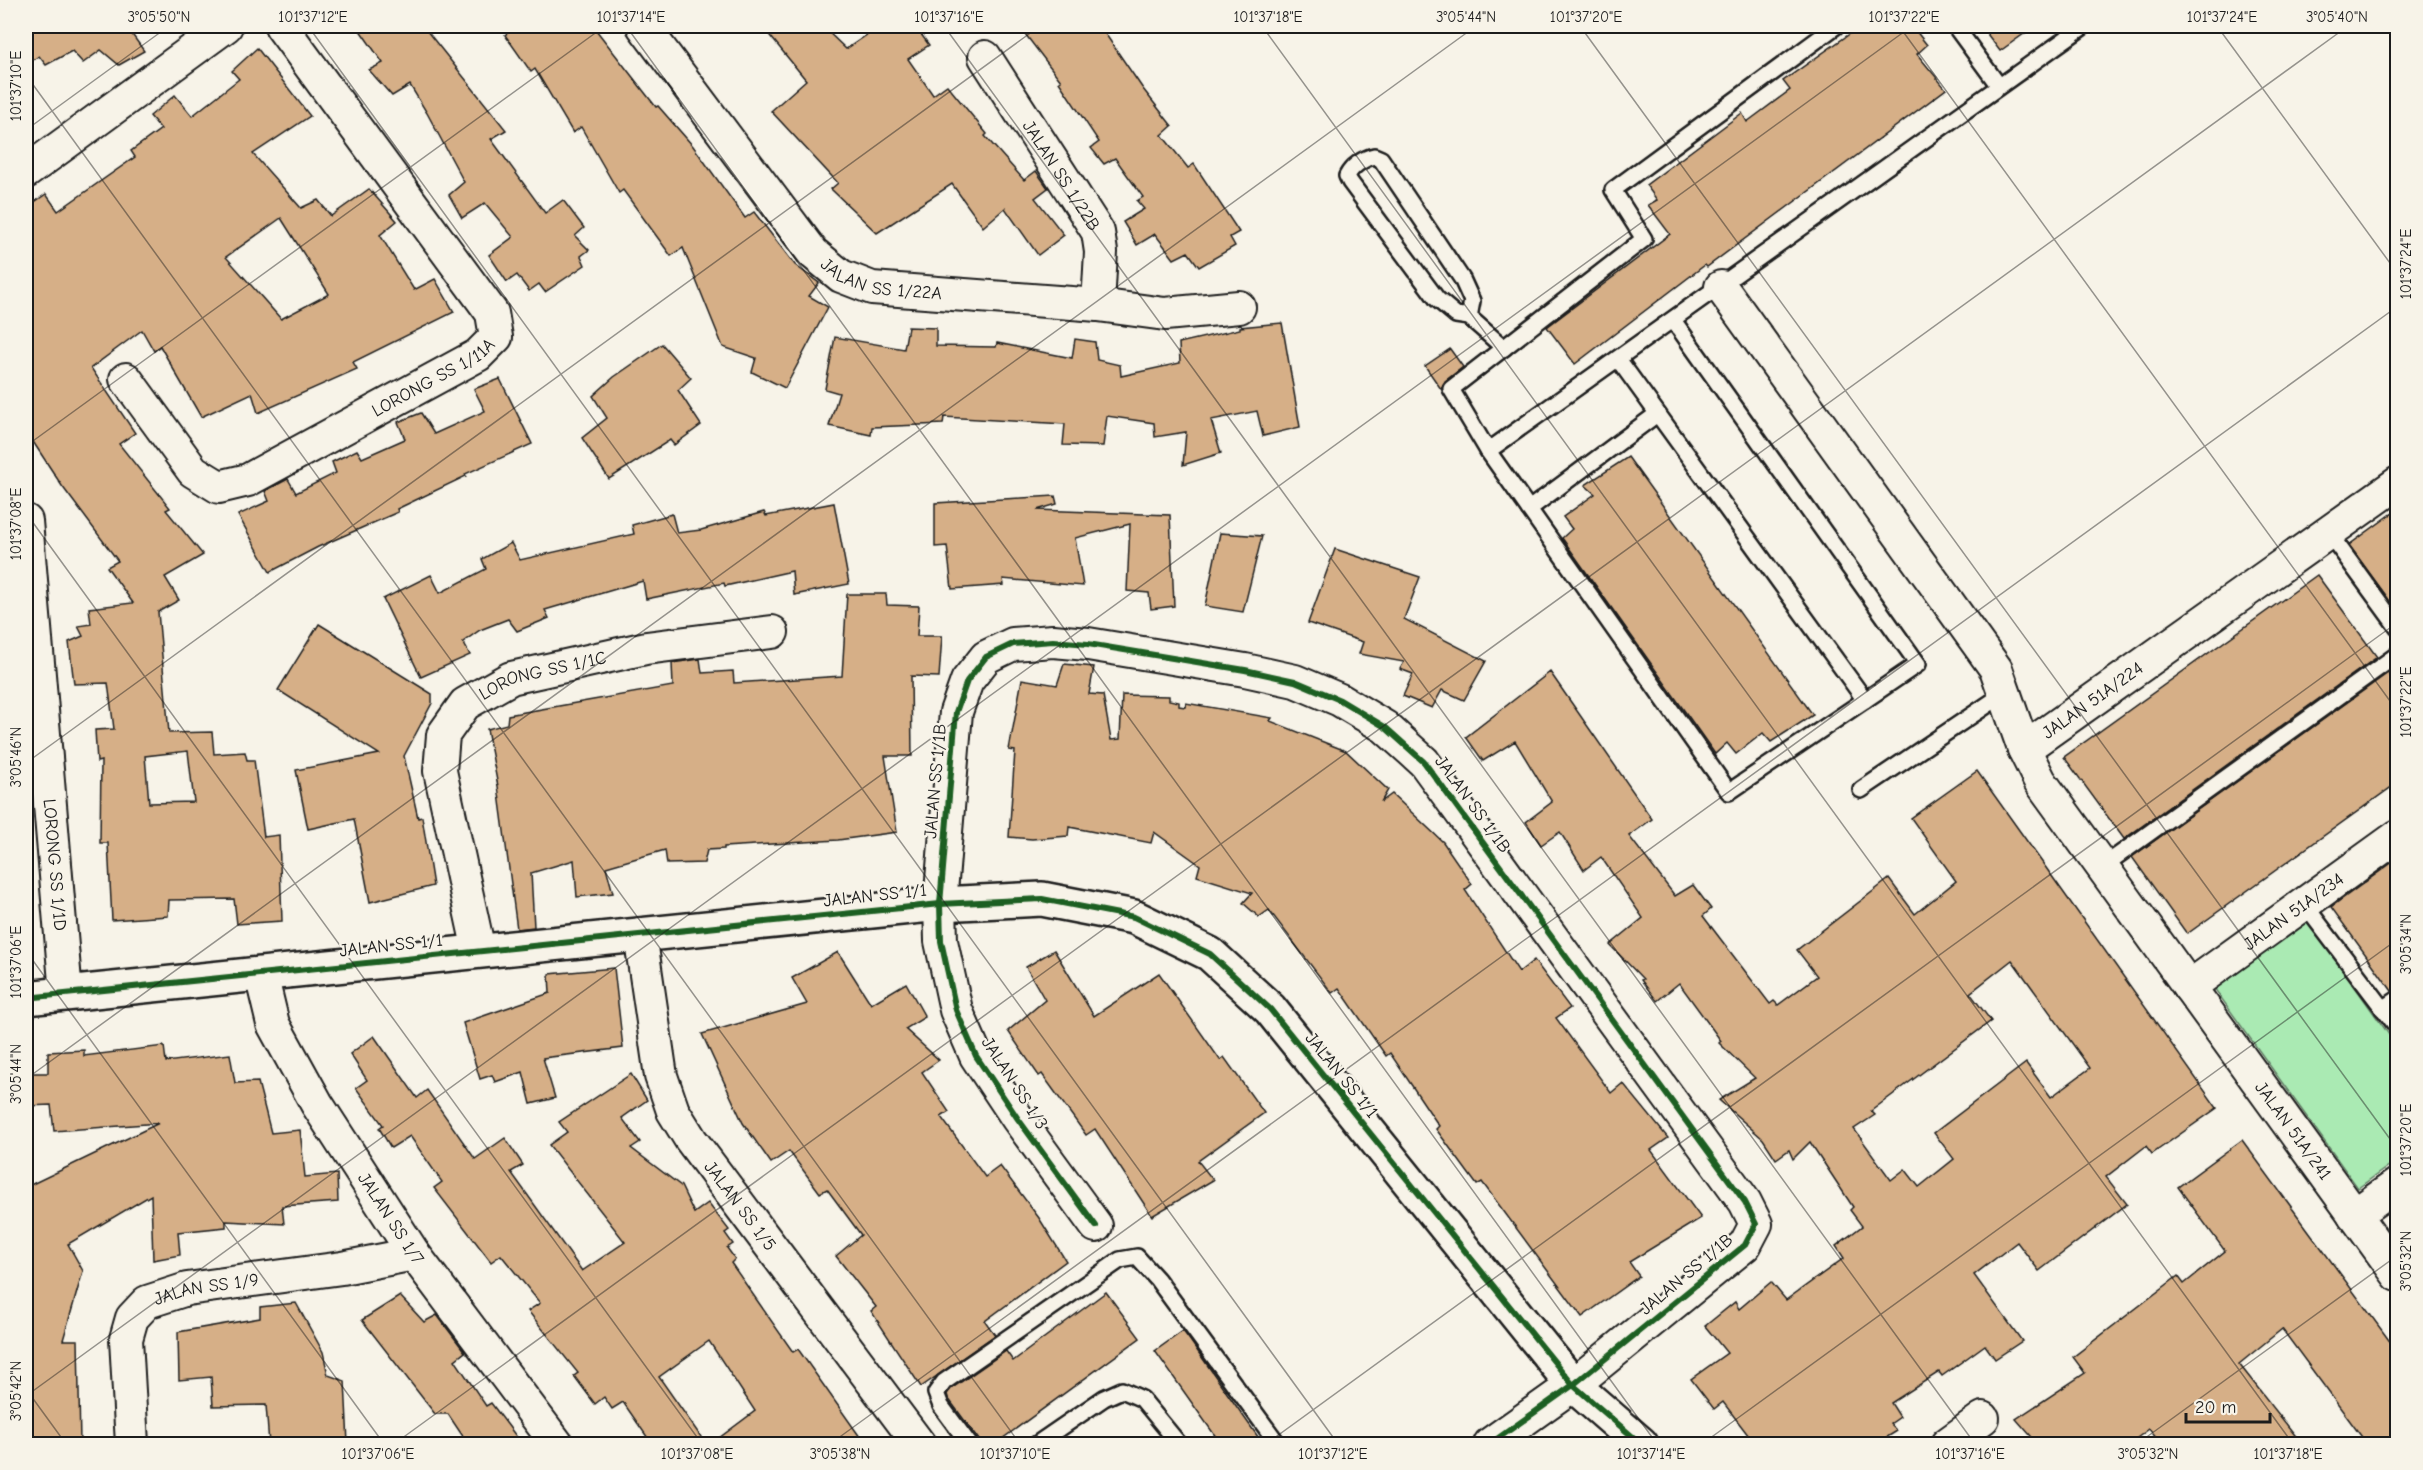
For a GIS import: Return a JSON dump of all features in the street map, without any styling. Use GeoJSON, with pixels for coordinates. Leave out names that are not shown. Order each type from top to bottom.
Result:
{"type":"FeatureCollection","features":[{"type":"Feature","properties":{"kind":"street"},"geometry":{"type":"LineString","coordinates":[[26,172],[226,26]]}},
{"type":"Feature","properties":{"kind":"street","name":"LORONG SS 1/11A"},"geometry":{"type":"LineString","coordinates":[[126,380],[193,471],[219,487],[248,480],[290,458],[478,355],[496,337],[492,313],[281,26]]}},
{"type":"Feature","properties":{"kind":"street","name":"JALAN SS 1/22A"},"geometry":{"type":"LineString","coordinates":[[643,26],[813,253],[841,276],[872,288],[1098,305],[1165,314],[1239,307]]}},
{"type":"Feature","properties":{"kind":"street","name":"JALAN SS 1/22B"},"geometry":{"type":"LineString","coordinates":[[985,57],[1098,232],[1101,252],[1098,305]]}},
{"type":"Feature","properties":{"kind":"street"},"geometry":{"type":"LineString","coordinates":[[1721,287],[1996,669],[2024,749]]}},
{"type":"Feature","properties":{"kind":"street","name":"JALAN 51A/224"},"geometry":{"type":"LineString","coordinates":[[2189,987],[2040,781],[2024,749],[2397,483]]}},
{"type":"Feature","properties":{"kind":"street","name":"LORONG SS 1/1D"},"geometry":{"type":"LineString","coordinates":[[26,521],[66,994]]}},
{"type":"Feature","properties":{"kind":"street","name":"LORONG SS 1/1C"},"geometry":{"type":"LineString","coordinates":[[479,951],[440,771],[443,735],[465,704],[511,678],[646,648],[772,633]]}},
{"type":"Feature","properties":{"kind":"street","name":"JALAN SS 1/1B"},"geometry":{"type":"LineString","coordinates":[[940,904],[956,712],[967,681],[986,657],[1013,644],[1053,641],[1088,644],[1245,670],[1295,681],[1340,700],[1385,727],[1424,762],[1738,1193],[1756,1224],[1745,1245],[1573,1385]]}},
{"type":"Feature","properties":{"kind":"street","name":"JALAN 51A/234"},"geometry":{"type":"LineString","coordinates":[[2189,987],[2397,836]]}},
{"type":"Feature","properties":{"kind":"street","name":"JALAN SS 1/1"},"geometry":{"type":"LineString","coordinates":[[26,998],[940,904],[1042,899],[1134,917],[1210,954],[1270,1009],[1573,1385],[1641,1444]]}},
{"type":"Feature","properties":{"kind":"street","name":"JALAN SS 1/3"},"geometry":{"type":"LineString","coordinates":[[940,904],[941,941],[957,1010],[976,1056],[1018,1119],[1096,1226]]}},
{"type":"Feature","properties":{"kind":"street","name":"JALAN SS 1/5"},"geometry":{"type":"LineString","coordinates":[[640,934],[661,1076],[672,1110],[698,1150],[919,1444]]}},
{"type":"Feature","properties":{"kind":"street","name":"JALAN SS 1/7"},"geometry":{"type":"LineString","coordinates":[[261,974],[273,1024],[317,1104],[414,1254],[557,1444]]}},
{"type":"Feature","properties":{"kind":"street","name":"JALAN 51A/241"},"geometry":{"type":"LineString","coordinates":[[2189,987],[2397,1275]]}},
{"type":"Feature","properties":{"kind":"street"},"geometry":{"type":"LineString","coordinates":[[2354,1215],[2397,1184]]}},
{"type":"Feature","properties":{"kind":"street","name":"JALAN SS 1/9"},"geometry":{"type":"LineString","coordinates":[[132,1444],[126,1339],[132,1318],[147,1302],[187,1289],[342,1268],[414,1254]]}},
{"type":"Feature","properties":{"kind":"street"},"geometry":{"type":"LineString","coordinates":[[1490,1444],[1573,1385]]}},
{"type":"Feature","properties":{"kind":"street"},"geometry":{"type":"LineString","coordinates":[[1947,1444],[1983,1418]]}},
{"type":"Feature","properties":{"kind":"lane"},"geometry":{"type":"LineString","coordinates":[[1673,320],[1918,664],[1729,792],[1488,451],[1451,389],[1644,239],[1613,190],[1836,26]]}},
{"type":"Feature","properties":{"kind":"lane"},"geometry":{"type":"LineString","coordinates":[[1955,26],[1999,86]]}},
{"type":"Feature","properties":{"kind":"lane"},"geometry":{"type":"LineString","coordinates":[[1488,451],[2084,26]]}},
{"type":"Feature","properties":{"kind":"lane"},"geometry":{"type":"LineString","coordinates":[[1469,317],[1472,301],[1462,279],[1381,159],[1374,156],[1368,157],[1350,170],[1347,176],[1350,182],[1437,299],[1456,315],[1469,317],[1504,348]]}},
{"type":"Feature","properties":{"kind":"lane"},"geometry":{"type":"LineString","coordinates":[[1618,359],[1865,700]]}},
{"type":"Feature","properties":{"kind":"lane"},"geometry":{"type":"LineString","coordinates":[[1529,509],[1657,414]]}},
{"type":"Feature","properties":{"kind":"lane"},"geometry":{"type":"LineString","coordinates":[[2328,532],[2397,628]]}},
{"type":"Feature","properties":{"kind":"lane"},"geometry":{"type":"LineString","coordinates":[[2102,867],[2397,654]]}},
{"type":"Feature","properties":{"kind":"lane"},"geometry":{"type":"LineString","coordinates":[[1861,790],[2005,693]]}},
{"type":"Feature","properties":{"kind":"lane"},"geometry":{"type":"LineString","coordinates":[[2304,904],[2397,1028]]}},
{"type":"Feature","properties":{"kind":"lane"},"geometry":{"type":"LineString","coordinates":[[2383,1009],[2397,999]]}},
{"type":"Feature","properties":{"kind":"lane"},"geometry":{"type":"LineString","coordinates":[[969,1444],[941,1406],[936,1393],[944,1382],[1120,1260],[1137,1257],[1157,1279],[1278,1444]]}},
{"type":"Feature","properties":{"kind":"lane"},"geometry":{"type":"LineString","coordinates":[[1037,1444],[1104,1398],[1122,1390],[1142,1399],[1179,1444]]}},
{"type":"Feature","properties":{"kind":"green space"},"geometry":{"type":"Polygon","coordinates":[[[2308,921],[2397,1046],[2397,1160],[2358,1188],[2214,988],[2308,921]]]}},
{"type":"Feature","properties":{"kind":"building"},"geometry":{"type":"Polygon","coordinates":[[[26,26],[126,26],[144,51],[119,65],[101,50],[83,63],[72,51],[46,65],[39,56],[26,65],[26,26]]]}},
{"type":"Feature","properties":{"kind":"building"},"geometry":{"type":"Polygon","coordinates":[[[357,26],[423,26],[506,130],[491,139],[545,213],[563,200],[584,228],[575,236],[589,250],[581,256],[585,265],[545,292],[539,284],[529,291],[517,275],[507,282],[489,255],[513,237],[485,203],[462,218],[449,195],[464,182],[427,113],[410,85],[392,96],[369,70],[383,63],[357,26]]]}},
{"type":"Feature","properties":{"kind":"building"},"geometry":{"type":"Polygon","coordinates":[[[517,26],[593,26],[656,107],[658,106],[693,146],[745,218],[754,212],[795,265],[819,283],[809,296],[828,307],[785,388],[752,372],[756,358],[723,347],[683,248],[671,256],[623,190],[619,193],[581,127],[573,133],[535,69],[531,72],[505,35],[517,26]]]}},
{"type":"Feature","properties":{"kind":"building"},"geometry":{"type":"Polygon","coordinates":[[[762,26],[822,26],[846,49],[880,26],[915,26],[929,45],[908,59],[933,95],[947,85],[987,134],[985,136],[1024,180],[1036,171],[1048,188],[1035,198],[1064,235],[1038,255],[1005,208],[983,227],[952,184],[877,233],[831,189],[838,183],[771,111],[806,80],[762,26]]]}},
{"type":"Feature","properties":{"kind":"building"},"geometry":{"type":"Polygon","coordinates":[[[1019,26],[1100,26],[1143,89],[1172,126],[1162,135],[1188,168],[1194,164],[1239,232],[1230,237],[1235,246],[1199,267],[1188,252],[1174,259],[1155,234],[1137,245],[1123,222],[1144,209],[1137,201],[1143,197],[1115,158],[1104,164],[1091,148],[1099,142],[1059,82],[1061,81],[1019,26]]]}},
{"type":"Feature","properties":{"kind":"building"},"geometry":{"type":"Polygon","coordinates":[[[1861,26],[1912,26],[1927,45],[1917,54],[1946,89],[1707,267],[1705,265],[1575,364],[1547,327],[1670,234],[1648,205],[1657,200],[1646,185],[1742,113],[1747,122],[1790,90],[1783,81],[1861,26]]]}},
{"type":"Feature","properties":{"kind":"building"},"geometry":{"type":"Polygon","coordinates":[[[1981,26],[2035,26],[2000,51],[1981,26]]]}},
{"type":"Feature","properties":{"kind":"building"},"geometry":{"type":"Polygon","coordinates":[[[257,48],[310,116],[253,154],[301,208],[318,200],[331,216],[369,189],[397,221],[380,235],[414,290],[435,279],[454,312],[353,362],[357,369],[258,413],[252,393],[201,417],[160,346],[154,351],[142,330],[91,368],[135,433],[119,444],[170,508],[166,510],[203,555],[165,577],[179,600],[158,612],[169,733],[212,732],[214,754],[245,752],[247,760],[254,760],[264,837],[279,835],[282,921],[237,924],[234,899],[169,900],[168,916],[112,920],[108,843],[100,843],[101,761],[97,762],[95,730],[114,729],[108,683],[74,684],[69,642],[83,636],[78,626],[91,624],[89,608],[133,603],[107,567],[118,561],[62,486],[26,431],[26,208],[46,194],[58,211],[135,157],[131,151],[161,129],[150,116],[175,95],[192,116],[239,79],[232,71],[257,48]],[[281,218],[226,257],[281,319],[329,294],[281,218]],[[188,751],[145,756],[149,803],[194,802],[188,751]]]}},
{"type":"Feature","properties":{"kind":"building"},"geometry":{"type":"Polygon","coordinates":[[[1282,323],[1300,427],[1263,436],[1257,411],[1211,420],[1221,453],[1183,465],[1186,432],[1155,437],[1154,423],[1107,416],[1103,446],[1063,445],[1065,424],[944,417],[943,424],[872,427],[871,435],[829,426],[839,393],[825,389],[835,337],[904,349],[908,327],[936,328],[936,346],[996,347],[997,343],[1072,358],[1075,339],[1095,342],[1097,360],[1120,365],[1121,376],[1180,363],[1179,343],[1240,329],[1240,327],[1282,323]]]}},
{"type":"Feature","properties":{"kind":"building"},"geometry":{"type":"Polygon","coordinates":[[[662,344],[691,378],[678,390],[701,425],[674,445],[670,440],[609,479],[582,438],[607,418],[593,396],[614,377],[662,344]]]}},
{"type":"Feature","properties":{"kind":"building"},"geometry":{"type":"Polygon","coordinates":[[[1450,349],[1463,367],[1445,381],[1441,389],[1425,366],[1450,349]]]}},
{"type":"Feature","properties":{"kind":"building"},"geometry":{"type":"Polygon","coordinates":[[[500,379],[532,444],[465,474],[466,476],[397,509],[398,512],[318,547],[270,572],[238,515],[269,501],[265,491],[288,479],[296,493],[336,473],[332,462],[357,450],[362,458],[405,439],[398,422],[421,413],[434,434],[485,411],[474,389],[500,379]]]}},
{"type":"Feature","properties":{"kind":"building"},"geometry":{"type":"Polygon","coordinates":[[[1628,457],[1813,715],[1771,742],[1763,733],[1736,754],[1727,743],[1715,754],[1562,538],[1572,529],[1563,517],[1595,494],[1585,485],[1628,457]]]}},
{"type":"Feature","properties":{"kind":"building"},"geometry":{"type":"Polygon","coordinates":[[[1055,496],[1057,504],[1037,510],[1170,515],[1174,606],[1151,609],[1149,593],[1127,591],[1130,524],[1075,538],[1083,586],[1003,579],[1004,585],[952,589],[947,546],[935,547],[935,503],[1055,496]]]}},
{"type":"Feature","properties":{"kind":"building"},"geometry":{"type":"Polygon","coordinates":[[[834,503],[849,584],[794,595],[792,571],[725,586],[724,583],[646,599],[643,581],[545,610],[549,618],[517,631],[508,619],[480,630],[463,642],[470,655],[421,677],[383,599],[431,575],[440,593],[486,569],[482,559],[511,543],[520,560],[634,534],[632,525],[672,514],[677,533],[701,530],[764,512],[766,516],[834,503]]]}},
{"type":"Feature","properties":{"kind":"building"},"geometry":{"type":"Polygon","coordinates":[[[2397,510],[2397,611],[2349,545],[2397,510]]]}},
{"type":"Feature","properties":{"kind":"building"},"geometry":{"type":"Polygon","coordinates":[[[1220,533],[1262,536],[1243,612],[1205,606],[1220,533]]]}},
{"type":"Feature","properties":{"kind":"building"},"geometry":{"type":"Polygon","coordinates":[[[1335,549],[1420,577],[1404,619],[1486,661],[1464,700],[1442,690],[1432,708],[1403,696],[1413,674],[1400,669],[1404,662],[1359,654],[1363,642],[1308,623],[1335,549]]]}},
{"type":"Feature","properties":{"kind":"building"},"geometry":{"type":"Polygon","coordinates":[[[2317,575],[2377,657],[2124,839],[2064,757],[2317,575]]]}},
{"type":"Feature","properties":{"kind":"building"},"geometry":{"type":"Polygon","coordinates":[[[847,594],[886,594],[887,605],[919,606],[917,636],[942,636],[939,677],[911,676],[912,756],[885,756],[897,832],[838,840],[724,847],[724,849],[707,850],[704,863],[667,864],[665,850],[606,867],[613,893],[577,897],[574,860],[531,873],[534,927],[517,929],[498,786],[487,729],[507,724],[508,715],[673,686],[672,663],[700,659],[702,673],[733,671],[734,683],[842,676],[847,594]]]}},
{"type":"Feature","properties":{"kind":"building"},"geometry":{"type":"Polygon","coordinates":[[[319,624],[432,694],[432,703],[404,756],[418,818],[422,817],[433,886],[370,902],[354,819],[308,829],[296,770],[379,754],[278,690],[319,624]]]}},
{"type":"Feature","properties":{"kind":"building"},"geometry":{"type":"Polygon","coordinates":[[[1064,664],[1094,667],[1089,694],[1103,695],[1111,740],[1120,739],[1122,695],[1169,696],[1169,700],[1179,702],[1179,706],[1185,707],[1186,703],[1272,718],[1270,721],[1346,751],[1388,790],[1381,802],[1392,794],[1443,842],[1472,884],[1465,890],[1519,972],[1534,960],[1570,1008],[1556,1018],[1611,1093],[1623,1083],[1668,1138],[1651,1150],[1701,1218],[1629,1262],[1639,1276],[1582,1317],[1482,1182],[1477,1185],[1436,1129],[1439,1126],[1390,1053],[1386,1056],[1339,988],[1332,993],[1269,910],[1259,917],[1243,903],[1252,893],[1197,876],[1200,865],[1154,832],[1151,843],[1069,827],[1068,836],[1032,839],[1009,837],[1015,751],[1009,750],[1022,679],[1057,685],[1064,664]]]}},
{"type":"Feature","properties":{"kind":"building"},"geometry":{"type":"Polygon","coordinates":[[[1550,672],[1652,819],[1629,836],[1675,896],[1693,885],[1711,909],[1703,916],[1770,1004],[1774,1001],[1778,1005],[1817,976],[1797,950],[1889,879],[1915,914],[1956,881],[1911,818],[1977,771],[2217,1108],[2152,1154],[2146,1146],[2106,1177],[2127,1204],[2039,1271],[2017,1242],[1974,1275],[2022,1341],[1995,1359],[1985,1345],[1942,1376],[1939,1372],[1891,1403],[1900,1417],[1890,1424],[1897,1431],[1876,1444],[1755,1444],[1723,1402],[1714,1409],[1691,1379],[1727,1353],[1705,1326],[1735,1302],[1739,1309],[1771,1282],[1786,1300],[1844,1258],[1836,1246],[1862,1226],[1850,1210],[1853,1207],[1810,1142],[1793,1159],[1789,1150],[1776,1159],[1763,1139],[1719,1100],[1755,1078],[1719,1043],[1721,1041],[1679,983],[1657,1001],[1641,980],[1643,979],[1610,945],[1643,918],[1601,857],[1584,870],[1560,832],[1541,845],[1526,822],[1552,802],[1515,741],[1483,761],[1466,737],[1550,672]],[[2012,960],[1970,993],[1991,1021],[1871,1111],[1875,1115],[1854,1129],[1891,1180],[1905,1169],[1919,1187],[1954,1159],[1934,1133],[2026,1063],[2051,1097],[2090,1068],[2012,960]]]}},
{"type":"Feature","properties":{"kind":"building"},"geometry":{"type":"Polygon","coordinates":[[[2388,673],[2397,686],[2397,783],[2187,934],[2132,857],[2388,673]]]}},
{"type":"Feature","properties":{"kind":"building"},"geometry":{"type":"Polygon","coordinates":[[[2397,859],[2397,989],[2392,991],[2331,907],[2397,859]]]}},
{"type":"Feature","properties":{"kind":"building"},"geometry":{"type":"Polygon","coordinates":[[[1054,950],[1094,1016],[1159,973],[1220,1060],[1224,1057],[1264,1113],[1198,1161],[1213,1180],[1152,1216],[1095,1129],[1086,1135],[1042,1074],[1039,1076],[1008,1031],[1045,1000],[1026,967],[1054,950]]]}},
{"type":"Feature","properties":{"kind":"building"},"geometry":{"type":"Polygon","coordinates":[[[838,952],[871,1004],[906,983],[925,1017],[905,1029],[939,1060],[922,1072],[949,1112],[941,1117],[985,1177],[1000,1166],[1039,1218],[1066,1261],[985,1321],[995,1335],[921,1387],[871,1311],[876,1307],[836,1256],[861,1235],[827,1189],[820,1193],[789,1151],[771,1163],[743,1123],[702,1034],[807,1004],[792,978],[838,952]]]}},
{"type":"Feature","properties":{"kind":"building"},"geometry":{"type":"Polygon","coordinates":[[[614,968],[623,1048],[543,1058],[555,1098],[531,1104],[523,1072],[495,1082],[492,1075],[480,1079],[463,1023],[550,993],[549,974],[614,968]]]}},
{"type":"Feature","properties":{"kind":"building"},"geometry":{"type":"Polygon","coordinates":[[[374,1036],[417,1098],[427,1090],[475,1159],[505,1138],[523,1165],[511,1172],[582,1271],[625,1242],[549,1145],[567,1132],[559,1122],[631,1074],[647,1100],[622,1118],[640,1142],[631,1148],[681,1186],[694,1213],[708,1203],[729,1230],[725,1233],[733,1244],[727,1248],[735,1259],[731,1263],[793,1352],[798,1349],[865,1444],[711,1444],[755,1411],[709,1341],[659,1377],[706,1444],[652,1444],[623,1402],[612,1409],[604,1397],[595,1404],[574,1376],[578,1373],[528,1311],[540,1303],[501,1255],[491,1262],[434,1188],[442,1182],[410,1136],[391,1148],[379,1128],[383,1125],[356,1088],[367,1080],[350,1054],[374,1036]]]}},
{"type":"Feature","properties":{"kind":"building"},"geometry":{"type":"Polygon","coordinates":[[[164,1046],[166,1062],[230,1054],[235,1083],[258,1082],[271,1133],[300,1130],[305,1177],[337,1174],[338,1202],[282,1206],[284,1224],[226,1221],[226,1227],[178,1232],[180,1255],[153,1260],[151,1195],[68,1244],[83,1271],[63,1340],[78,1340],[80,1444],[26,1444],[26,1187],[159,1123],[54,1131],[51,1105],[26,1106],[26,1073],[48,1073],[48,1052],[84,1050],[84,1056],[164,1046]]]}},
{"type":"Feature","properties":{"kind":"building"},"geometry":{"type":"Polygon","coordinates":[[[2242,1140],[2397,1351],[2397,1444],[2367,1444],[2282,1329],[2239,1364],[2302,1444],[2161,1444],[2149,1429],[2129,1444],[2038,1444],[2016,1419],[2085,1373],[2073,1357],[2178,1276],[2184,1284],[2225,1251],[2178,1187],[2242,1140]]]}},
{"type":"Feature","properties":{"kind":"building"},"geometry":{"type":"Polygon","coordinates":[[[1106,1292],[1140,1338],[995,1444],[982,1444],[948,1398],[947,1394],[951,1389],[1006,1351],[1013,1361],[1106,1292]]]}},
{"type":"Feature","properties":{"kind":"building"},"geometry":{"type":"Polygon","coordinates":[[[400,1296],[424,1322],[437,1315],[465,1352],[455,1360],[486,1406],[491,1403],[522,1444],[468,1444],[448,1414],[435,1414],[362,1320],[400,1296]]]}},
{"type":"Feature","properties":{"kind":"building"},"geometry":{"type":"Polygon","coordinates":[[[296,1303],[323,1352],[328,1375],[345,1381],[348,1444],[269,1444],[266,1405],[213,1406],[211,1377],[179,1380],[178,1332],[260,1318],[260,1307],[296,1303]]]}},
{"type":"Feature","properties":{"kind":"building"},"geometry":{"type":"Polygon","coordinates":[[[1183,1331],[1263,1444],[1221,1444],[1155,1351],[1183,1331]]]}},
{"type":"Feature","properties":{"kind":"cycle path"},"geometry":{"type":"LineString","coordinates":[[1096,1226],[1018,1119],[976,1056],[956,1010],[941,941],[940,904],[956,712],[967,681],[986,657],[1013,644],[1053,641],[1088,644],[1245,670],[1295,681],[1340,700],[1385,727],[1424,762],[1745,1202],[1756,1224],[1745,1245],[1573,1385],[1490,1444]]}},
{"type":"Feature","properties":{"kind":"cycle path"},"geometry":{"type":"LineString","coordinates":[[26,998],[940,904],[1042,899],[1134,917],[1210,954],[1270,1009],[1573,1385],[1641,1444]]}}]}
